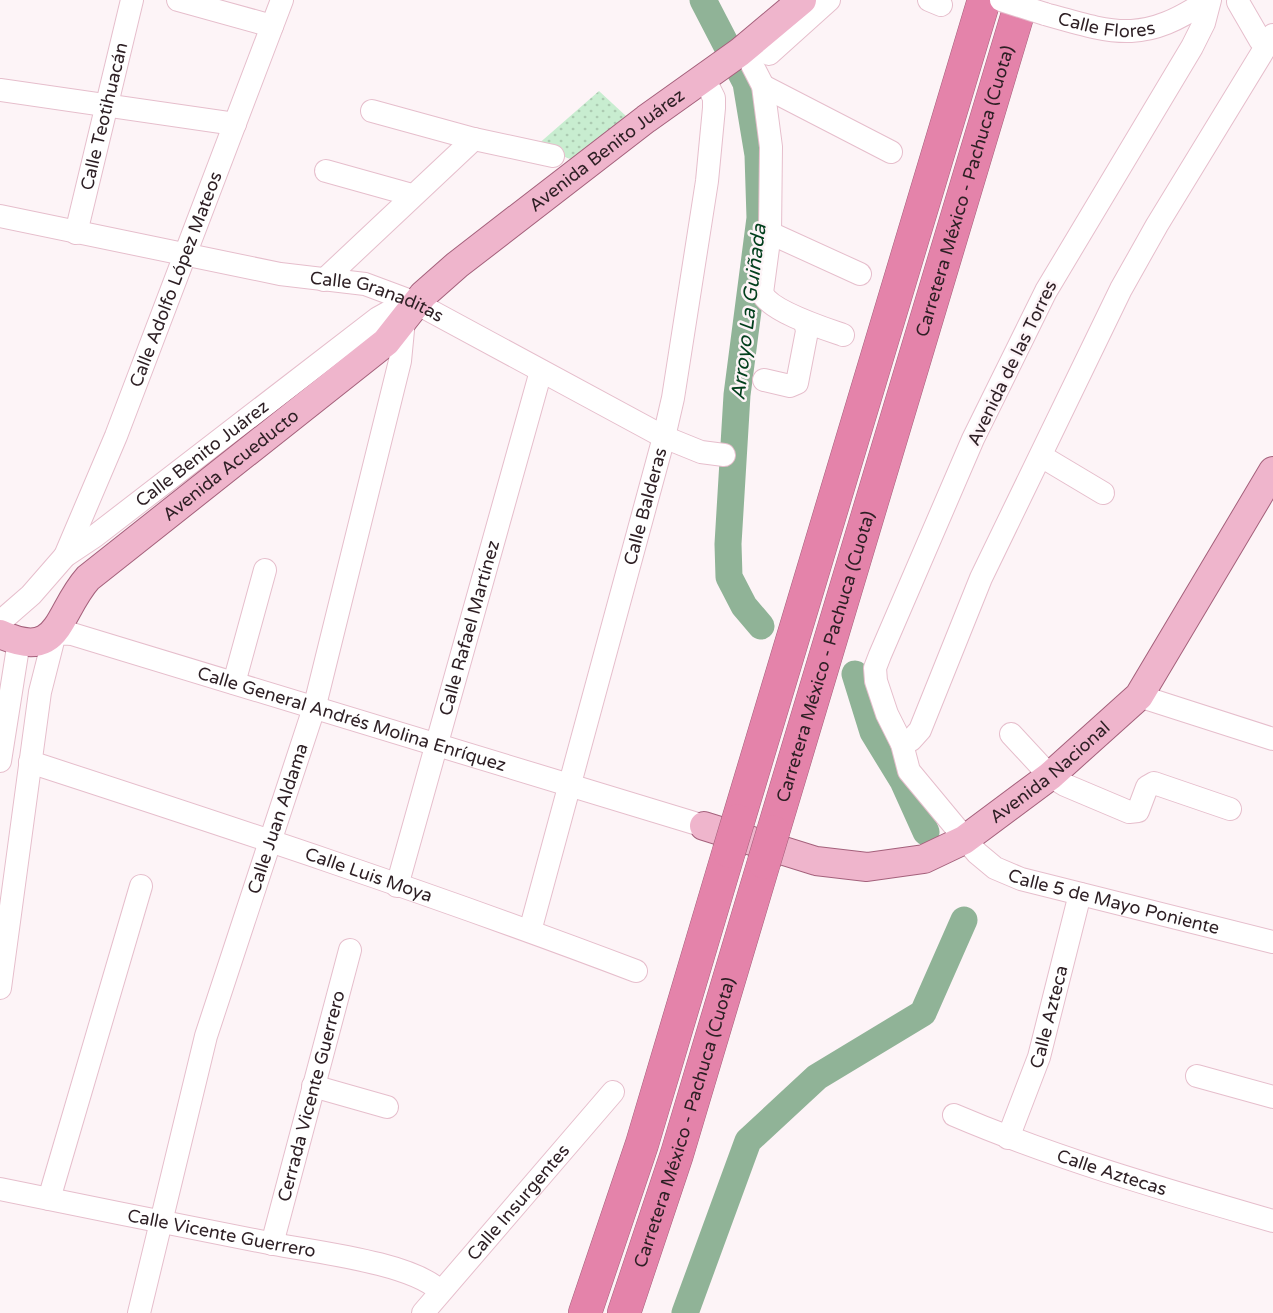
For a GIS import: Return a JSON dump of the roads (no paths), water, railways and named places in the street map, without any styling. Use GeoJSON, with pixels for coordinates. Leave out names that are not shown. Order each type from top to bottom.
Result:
{"type":"FeatureCollection","features":[{"type":"Feature","properties":{"kind":"highway","name":"Carretera México - Pachuca (Cuota)"},"geometry":{"type":"LineString","coordinates":[[585,1313],[642,1144],[984,0]]}},
{"type":"Feature","properties":{"kind":"highway","name":"Carretera México - Pachuca (Cuota)"},"geometry":{"type":"LineString","coordinates":[[624,1313],[677,1154],[769,847],[1034,7]]}},
{"type":"Feature","properties":{"kind":"main road","name":"Avenida Benito Juárez"},"geometry":{"type":"LineString","coordinates":[[410,311],[434,284],[483,244],[710,74],[751,52],[802,0]]}},
{"type":"Feature","properties":{"kind":"main road","name":"Avenida Acueducto"},"geometry":{"type":"LineString","coordinates":[[55,633],[68,604],[88,579],[386,342],[410,311]]}},
{"type":"Feature","properties":{"kind":"main road","name":"Avenida Nacional"},"geometry":{"type":"LineString","coordinates":[[704,826],[816,861],[867,867],[924,860],[964,840],[1050,776],[1139,696],[1272,474]]}},
{"type":"Feature","properties":{"kind":"main road","name":"Calle General Andrés Molina Enríquez"},"geometry":{"type":"LineString","coordinates":[[6,632],[34,643],[55,633]]}},
{"type":"Feature","properties":{"kind":"street","name":"Calle Teotihuacán"},"geometry":{"type":"LineString","coordinates":[[76,233],[132,0]]}},
{"type":"Feature","properties":{"kind":"street"},"geometry":{"type":"LineString","coordinates":[[178,0],[272,26]]}},
{"type":"Feature","properties":{"kind":"street","name":"Calle Adolfo López Mateos"},"geometry":{"type":"LineString","coordinates":[[65,556],[116,436],[282,0]]}},
{"type":"Feature","properties":{"kind":"street"},"geometry":{"type":"LineString","coordinates":[[829,0],[751,52],[763,86],[771,147],[770,232],[762,287],[765,299],[770,305],[796,315],[805,322],[843,335]]}},
{"type":"Feature","properties":{"kind":"street","name":"Calle Flores"},"geometry":{"type":"LineString","coordinates":[[1001,0],[1034,7],[1103,30],[1138,32],[1169,23],[1209,0]]}},
{"type":"Feature","properties":{"kind":"street","name":"Avenida de las Torres"},"geometry":{"type":"LineString","coordinates":[[964,840],[909,771],[902,744],[887,714],[876,681],[876,668],[973,439],[1046,291],[1192,47],[1204,23],[1209,0]]}},
{"type":"Feature","properties":{"kind":"street"},"geometry":{"type":"LineString","coordinates":[[1215,0],[1241,1],[1260,40],[1270,40]]}},
{"type":"Feature","properties":{"kind":"street"},"geometry":{"type":"LineString","coordinates":[[902,744],[911,740],[920,730],[981,579],[1138,258],[1270,40]]}},
{"type":"Feature","properties":{"kind":"street","name":"Calle Balderas"},"geometry":{"type":"LineString","coordinates":[[530,931],[673,398],[708,171],[714,98],[710,74]]}},
{"type":"Feature","properties":{"kind":"street"},"geometry":{"type":"LineString","coordinates":[[763,86],[891,152]]}},
{"type":"Feature","properties":{"kind":"street"},"geometry":{"type":"LineString","coordinates":[[0,90],[235,123]]}},
{"type":"Feature","properties":{"kind":"street"},"geometry":{"type":"LineString","coordinates":[[372,111],[474,139],[553,156]]}},
{"type":"Feature","properties":{"kind":"street"},"geometry":{"type":"LineString","coordinates":[[324,280],[474,139]]}},
{"type":"Feature","properties":{"kind":"street"},"geometry":{"type":"LineString","coordinates":[[326,171],[412,195]]}},
{"type":"Feature","properties":{"kind":"street","name":"Calle Granaditas"},"geometry":{"type":"LineString","coordinates":[[0,216],[280,274],[384,289],[410,311],[542,371],[664,437],[701,452],[724,455]]}},
{"type":"Feature","properties":{"kind":"street"},"geometry":{"type":"LineString","coordinates":[[770,232],[860,274]]}},
{"type":"Feature","properties":{"kind":"street","name":"Calle Benito Juárez"},"geometry":{"type":"LineString","coordinates":[[6,632],[65,556],[103,530],[378,318],[396,308],[410,311]]}},
{"type":"Feature","properties":{"kind":"street","name":"Calle Juan Aldama"},"geometry":{"type":"LineString","coordinates":[[139,1313],[206,1035],[315,705],[400,361],[410,311]]}},
{"type":"Feature","properties":{"kind":"street"},"geometry":{"type":"LineString","coordinates":[[764,380],[795,384],[807,331],[805,322]]}},
{"type":"Feature","properties":{"kind":"street","name":"Calle Rafael Martínez"},"geometry":{"type":"LineString","coordinates":[[397,886],[542,371]]}},
{"type":"Feature","properties":{"kind":"street"},"geometry":{"type":"LineString","coordinates":[[1041,456],[1103,492]]}},
{"type":"Feature","properties":{"kind":"street"},"geometry":{"type":"LineString","coordinates":[[234,683],[265,570]]}},
{"type":"Feature","properties":{"kind":"street"},"geometry":{"type":"LineString","coordinates":[[0,761],[6,632]]}},
{"type":"Feature","properties":{"kind":"street"},"geometry":{"type":"LineString","coordinates":[[0,988],[30,762],[44,673],[55,633]]}},
{"type":"Feature","properties":{"kind":"street","name":"Calle General Andrés Molina Enríquez"},"geometry":{"type":"LineString","coordinates":[[55,633],[72,634],[315,705],[704,826]]}},
{"type":"Feature","properties":{"kind":"street"},"geometry":{"type":"LineString","coordinates":[[1139,696],[1273,739]]}},
{"type":"Feature","properties":{"kind":"street"},"geometry":{"type":"LineString","coordinates":[[1011,734],[1050,776],[1065,785],[1129,812],[1140,809],[1147,787],[1154,783],[1230,809]]}},
{"type":"Feature","properties":{"kind":"street","name":"Calle Luis Moya"},"geometry":{"type":"LineString","coordinates":[[30,762],[272,840],[636,971]]}},
{"type":"Feature","properties":{"kind":"street","name":"Calle 5 de Mayo Poniente"},"geometry":{"type":"LineString","coordinates":[[964,840],[988,863],[1006,874],[1273,942]]}},
{"type":"Feature","properties":{"kind":"street"},"geometry":{"type":"LineString","coordinates":[[48,1199],[141,886]]}},
{"type":"Feature","properties":{"kind":"street","name":"Calle Azteca"},"geometry":{"type":"LineString","coordinates":[[1008,1138],[1039,1057],[1080,894]]}},
{"type":"Feature","properties":{"kind":"street","name":"Cerrada Vicente Guerrero"},"geometry":{"type":"LineString","coordinates":[[272,1244],[350,950]]}},
{"type":"Feature","properties":{"kind":"street"},"geometry":{"type":"LineString","coordinates":[[1197,1077],[1273,1097]]}},
{"type":"Feature","properties":{"kind":"street"},"geometry":{"type":"LineString","coordinates":[[313,1086],[387,1107]]}},
{"type":"Feature","properties":{"kind":"street","name":"Calle Insurgentes"},"geometry":{"type":"LineString","coordinates":[[423,1313],[613,1092]]}},
{"type":"Feature","properties":{"kind":"street","name":"Calle Aztecas"},"geometry":{"type":"LineString","coordinates":[[954,1115],[1008,1138],[1179,1194],[1273,1221]]}},
{"type":"Feature","properties":{"kind":"street","name":"Calle Vicente Guerrero"},"geometry":{"type":"LineString","coordinates":[[0,1189],[161,1220],[412,1274],[425,1279],[440,1291]]}},
{"type":"Feature","properties":{"kind":"waterway","name":"Arroyo La Guiñada"},"geometry":{"type":"LineString","coordinates":[[703,0],[746,83],[758,155],[760,218],[737,395],[728,544],[729,577],[744,606],[761,626]]}},
{"type":"Feature","properties":{"kind":"waterway"},"geometry":{"type":"LineString","coordinates":[[855,674],[873,732],[903,781],[926,832]]}},
{"type":"Feature","properties":{"kind":"waterway"},"geometry":{"type":"LineString","coordinates":[[685,1313],[748,1141],[817,1077],[923,1013],[964,920]]}}]}
